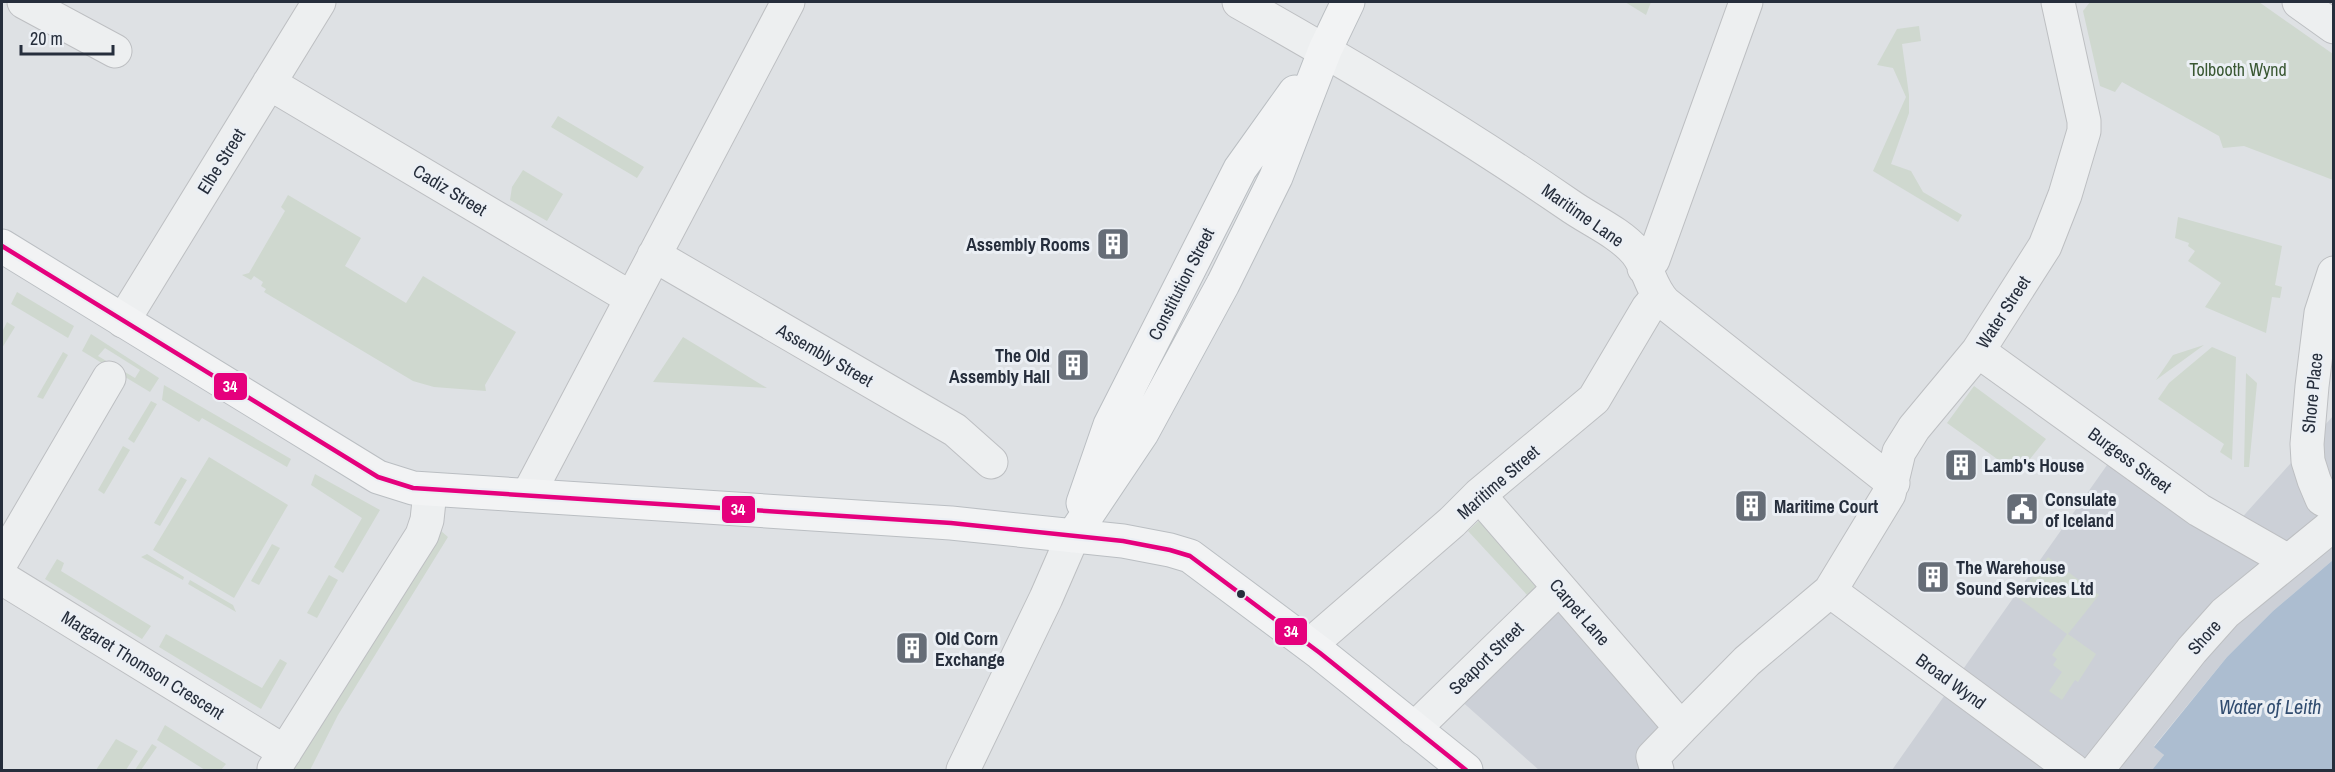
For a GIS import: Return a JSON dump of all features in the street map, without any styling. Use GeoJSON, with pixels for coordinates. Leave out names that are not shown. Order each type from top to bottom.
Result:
{"type":"FeatureCollection","features":[{"type":"Feature","properties":{"kind":"main road","name":"Constitution Street"},"geometry":{"type":"LineString","coordinates":[[1073,536],[1091,474],[1110,425],[1240,169],[1324,50],[1348,2]]}},
{"type":"Feature","properties":{"kind":"main road"},"geometry":{"type":"LineString","coordinates":[[2,246],[378,477],[397,484],[430,491],[528,495],[951,523],[1123,541],[1190,556],[1310,645],[1466,771]]}},
{"type":"Feature","properties":{"kind":"street"},"geometry":{"type":"LineString","coordinates":[[24,2],[115,51]]}},
{"type":"Feature","properties":{"kind":"street","name":"Elbe Street"},"geometry":{"type":"LineString","coordinates":[[123,321],[319,2]]}},
{"type":"Feature","properties":{"kind":"street"},"geometry":{"type":"LineString","coordinates":[[528,495],[788,2]]}},
{"type":"Feature","properties":{"kind":"street","name":"Maritime Lane"},"geometry":{"type":"LineString","coordinates":[[1239,2],[1324,50],[1546,188],[1622,240],[1636,253],[1652,282],[1893,483]]}},
{"type":"Feature","properties":{"kind":"street","name":"Maritime Street"},"geometry":{"type":"LineString","coordinates":[[1310,645],[1452,522],[1479,495],[1594,399],[1648,308],[1653,260],[1746,2]]}},
{"type":"Feature","properties":{"kind":"street","name":"Water Street"},"geometry":{"type":"LineString","coordinates":[[1830,591],[1873,522],[1893,483],[1899,452],[1914,428],[1978,351],[2045,246],[2062,204],[2084,131],[2084,121],[2058,2]]}},
{"type":"Feature","properties":{"kind":"street"},"geometry":{"type":"LineString","coordinates":[[2299,2],[2334,27]]}},
{"type":"Feature","properties":{"kind":"street","name":"Cadiz Street"},"geometry":{"type":"LineString","coordinates":[[269,83],[631,298]]}},
{"type":"Feature","properties":{"kind":"street","name":"Assembly Street"},"geometry":{"type":"LineString","coordinates":[[654,255],[955,430],[991,462]]}},
{"type":"Feature","properties":{"kind":"street","name":"Shore Place"},"geometry":{"type":"LineString","coordinates":[[2334,273],[2321,313],[2307,444],[2308,460],[2322,499],[2334,505]]}},
{"type":"Feature","properties":{"kind":"street","name":"Burgess Street"},"geometry":{"type":"LineString","coordinates":[[1978,351],[2199,510],[2288,561]]}},
{"type":"Feature","properties":{"kind":"street"},"geometry":{"type":"LineString","coordinates":[[2,561],[109,378]]}},
{"type":"Feature","properties":{"kind":"street","name":"Margaret Thomson Crescent"},"geometry":{"type":"LineString","coordinates":[[2,578],[279,761],[422,535],[427,520],[430,491]]}},
{"type":"Feature","properties":{"kind":"street","name":"Carpet Lane"},"geometry":{"type":"LineString","coordinates":[[1479,495],[1681,728]]}},
{"type":"Feature","properties":{"kind":"street","name":"Shore"},"geometry":{"type":"LineString","coordinates":[[2097,771],[2192,650],[2225,614],[2334,524]]}},
{"type":"Feature","properties":{"kind":"street","name":"Constitution Street"},"geometry":{"type":"LineString","coordinates":[[963,771],[1046,598],[1073,536]]}},
{"type":"Feature","properties":{"kind":"street","name":"Seaport Street"},"geometry":{"type":"LineString","coordinates":[[1414,729],[1559,588]]}},
{"type":"Feature","properties":{"kind":"street"},"geometry":{"type":"LineString","coordinates":[[1657,771],[1653,757],[1747,661],[1830,591]]}},
{"type":"Feature","properties":{"kind":"street","name":"Broad Wynd"},"geometry":{"type":"LineString","coordinates":[[1830,591],[2073,771]]}},
{"type":"Feature","properties":{"kind":"shaded area"},"geometry":{"type":"Polygon","coordinates":[[[2333,416],[2333,560],[2273,611],[2227,657],[2154,746],[2164,755],[2152,770],[1892,770],[2112,458],[2229,532],[2333,416]]]}},
{"type":"Feature","properties":{"kind":"shaded area"},"geometry":{"type":"Polygon","coordinates":[[[1573,588],[1683,713],[1647,770],[1539,770],[1458,698],[1573,588]]]}},
{"type":"Feature","properties":{"kind":"green space"},"geometry":{"type":"Polygon","coordinates":[[[1625,2],[1651,2],[1646,15],[1625,2]]]}},
{"type":"Feature","properties":{"kind":"green space","name":"Tolbooth Wynd"},"geometry":{"type":"Polygon","coordinates":[[[2090,2],[2259,2],[2333,54],[2333,180],[2244,146],[2223,148],[2219,136],[2122,82],[2115,92],[2100,86],[2083,11],[2090,2]]]}},
{"type":"Feature","properties":{"kind":"green space"},"geometry":{"type":"Polygon","coordinates":[[[1919,26],[1921,41],[1902,44],[1909,95],[1909,113],[1891,164],[1911,171],[1923,192],[1962,215],[1958,222],[1873,171],[1906,97],[1893,68],[1877,65],[1897,29],[1919,26]]]}},
{"type":"Feature","properties":{"kind":"green space"},"geometry":{"type":"Polygon","coordinates":[[[558,116],[644,167],[637,178],[551,127],[558,116]]]}},
{"type":"Feature","properties":{"kind":"green space"},"geometry":{"type":"Polygon","coordinates":[[[523,170],[563,194],[547,221],[510,200],[512,187],[523,170]]]}},
{"type":"Feature","properties":{"kind":"green space"},"geometry":{"type":"Polygon","coordinates":[[[288,195],[361,238],[345,266],[406,303],[423,276],[516,332],[485,385],[486,391],[434,387],[413,381],[264,292],[266,289],[261,286],[263,282],[254,276],[251,280],[242,275],[249,273],[285,211],[281,207],[288,195]]]}},
{"type":"Feature","properties":{"kind":"green space"},"geometry":{"type":"Polygon","coordinates":[[[2178,217],[2282,246],[2275,285],[2282,287],[2280,298],[2272,297],[2266,333],[2205,307],[2221,283],[2188,261],[2195,251],[2188,246],[2189,243],[2175,238],[2178,217]]]}},
{"type":"Feature","properties":{"kind":"green space"},"geometry":{"type":"Polygon","coordinates":[[[17,292],[74,326],[68,338],[11,304],[17,292]]]}},
{"type":"Feature","properties":{"kind":"green space"},"geometry":{"type":"Polygon","coordinates":[[[7,322],[15,327],[2,348],[2,332],[7,322]]]}},
{"type":"Feature","properties":{"kind":"green space"},"geometry":{"type":"Polygon","coordinates":[[[91,334],[159,378],[150,392],[82,351],[91,334]],[[105,348],[98,356],[135,378],[140,370],[105,348]]]}},
{"type":"Feature","properties":{"kind":"green space"},"geometry":{"type":"Polygon","coordinates":[[[683,337],[767,388],[653,382],[683,337]]]}},
{"type":"Feature","properties":{"kind":"green space"},"geometry":{"type":"Polygon","coordinates":[[[2204,345],[2156,380],[2173,355],[2204,345]]]}},
{"type":"Feature","properties":{"kind":"green space"},"geometry":{"type":"Polygon","coordinates":[[[2212,347],[2236,357],[2232,460],[2220,452],[2224,444],[2158,399],[2169,383],[2212,347]]]}},
{"type":"Feature","properties":{"kind":"green space"},"geometry":{"type":"Polygon","coordinates":[[[63,352],[68,355],[43,399],[37,397],[63,352]]]}},
{"type":"Feature","properties":{"kind":"green space"},"geometry":{"type":"Polygon","coordinates":[[[2246,373],[2257,383],[2249,467],[2244,467],[2246,373]]]}},
{"type":"Feature","properties":{"kind":"green space"},"geometry":{"type":"Polygon","coordinates":[[[164,385],[291,459],[287,467],[202,418],[199,422],[162,400],[164,385]]]}},
{"type":"Feature","properties":{"kind":"green space"},"geometry":{"type":"Polygon","coordinates":[[[1974,386],[2046,439],[2018,474],[1947,423],[1974,386]]]}},
{"type":"Feature","properties":{"kind":"green space"},"geometry":{"type":"Polygon","coordinates":[[[151,401],[157,404],[134,443],[128,439],[151,401]]]}},
{"type":"Feature","properties":{"kind":"green space"},"geometry":{"type":"Polygon","coordinates":[[[123,446],[130,450],[104,494],[98,490],[123,446]]]}},
{"type":"Feature","properties":{"kind":"green space"},"geometry":{"type":"Polygon","coordinates":[[[209,457],[288,505],[234,598],[153,550],[209,457]]]}},
{"type":"Feature","properties":{"kind":"green space"},"geometry":{"type":"Polygon","coordinates":[[[315,474],[380,510],[343,573],[334,567],[362,518],[311,485],[315,474]]]}},
{"type":"Feature","properties":{"kind":"green space"},"geometry":{"type":"Polygon","coordinates":[[[181,477],[187,480],[160,526],[154,523],[181,477]]]}},
{"type":"Feature","properties":{"kind":"green space"},"geometry":{"type":"Polygon","coordinates":[[[1483,517],[1543,584],[1528,596],[1468,531],[1483,517]]]}},
{"type":"Feature","properties":{"kind":"green space"},"geometry":{"type":"Polygon","coordinates":[[[441,531],[448,537],[338,715],[310,770],[293,770],[441,531]]]}},
{"type":"Feature","properties":{"kind":"green space"},"geometry":{"type":"Polygon","coordinates":[[[272,544],[280,548],[259,585],[251,581],[272,544]]]}},
{"type":"Feature","properties":{"kind":"green space"},"geometry":{"type":"Polygon","coordinates":[[[147,554],[184,577],[183,580],[141,557],[147,554]]]}},
{"type":"Feature","properties":{"kind":"green space"},"geometry":{"type":"Polygon","coordinates":[[[2048,557],[2099,595],[2068,634],[2096,654],[2078,682],[2075,680],[2062,700],[2049,691],[2062,672],[2053,665],[2057,659],[2052,655],[2067,634],[2017,597],[2048,557]]]}},
{"type":"Feature","properties":{"kind":"green space"},"geometry":{"type":"Polygon","coordinates":[[[57,559],[64,563],[61,571],[151,626],[142,639],[45,579],[57,559]]]}},
{"type":"Feature","properties":{"kind":"green space"},"geometry":{"type":"Polygon","coordinates":[[[329,575],[338,580],[317,618],[307,613],[329,575]]]}},
{"type":"Feature","properties":{"kind":"green space"},"geometry":{"type":"Polygon","coordinates":[[[190,580],[233,605],[236,612],[188,584],[190,580]]]}},
{"type":"Feature","properties":{"kind":"green space"},"geometry":{"type":"Polygon","coordinates":[[[166,634],[262,688],[280,659],[287,663],[261,709],[159,647],[166,634]]]}},
{"type":"Feature","properties":{"kind":"green space"},"geometry":{"type":"Polygon","coordinates":[[[165,725],[226,764],[221,770],[205,770],[157,740],[165,725]]]}},
{"type":"Feature","properties":{"kind":"green space"},"geometry":{"type":"Polygon","coordinates":[[[116,739],[138,751],[126,770],[96,770],[116,739]]]}},
{"type":"Feature","properties":{"kind":"green space"},"geometry":{"type":"Polygon","coordinates":[[[152,744],[157,747],[141,770],[135,770],[152,744]]]}},
{"type":"Feature","properties":{"kind":"water","name":"Water of Leith"},"geometry":{"type":"Polygon","coordinates":[[[2333,560],[2333,770],[2152,770],[2164,755],[2154,747],[2227,657],[2273,611],[2333,560]]]}},
{"type":"Feature","properties":{"kind":"transit line","name":"34"},"geometry":{"type":"LineString","coordinates":[[2,246],[378,477],[413,488],[951,523],[1123,541],[1190,556],[1320,653],[1466,770]]}},
{"type":"Feature","properties":{"kind":"place","name":"Assembly Rooms"},"geometry":{"type":"Point","coordinates":[1113,244]}},
{"type":"Feature","properties":{"kind":"place","name":"The Old Assembly Hall"},"geometry":{"type":"Point","coordinates":[1073,365]}},
{"type":"Feature","properties":{"kind":"place","name":"Lamb's House"},"geometry":{"type":"Point","coordinates":[1961,465]}},
{"type":"Feature","properties":{"kind":"place","name":"Maritime Court"},"geometry":{"type":"Point","coordinates":[1751,506]}},
{"type":"Feature","properties":{"kind":"place","name":"Consulate of Iceland"},"geometry":{"type":"Point","coordinates":[2022,509]}},
{"type":"Feature","properties":{"kind":"place","name":"The Warehouse Sound Services Ltd"},"geometry":{"type":"Point","coordinates":[1933,577]}},
{"type":"Feature","properties":{"kind":"place","name":"Old Corn Exchange"},"geometry":{"type":"Point","coordinates":[912,648]}}]}
